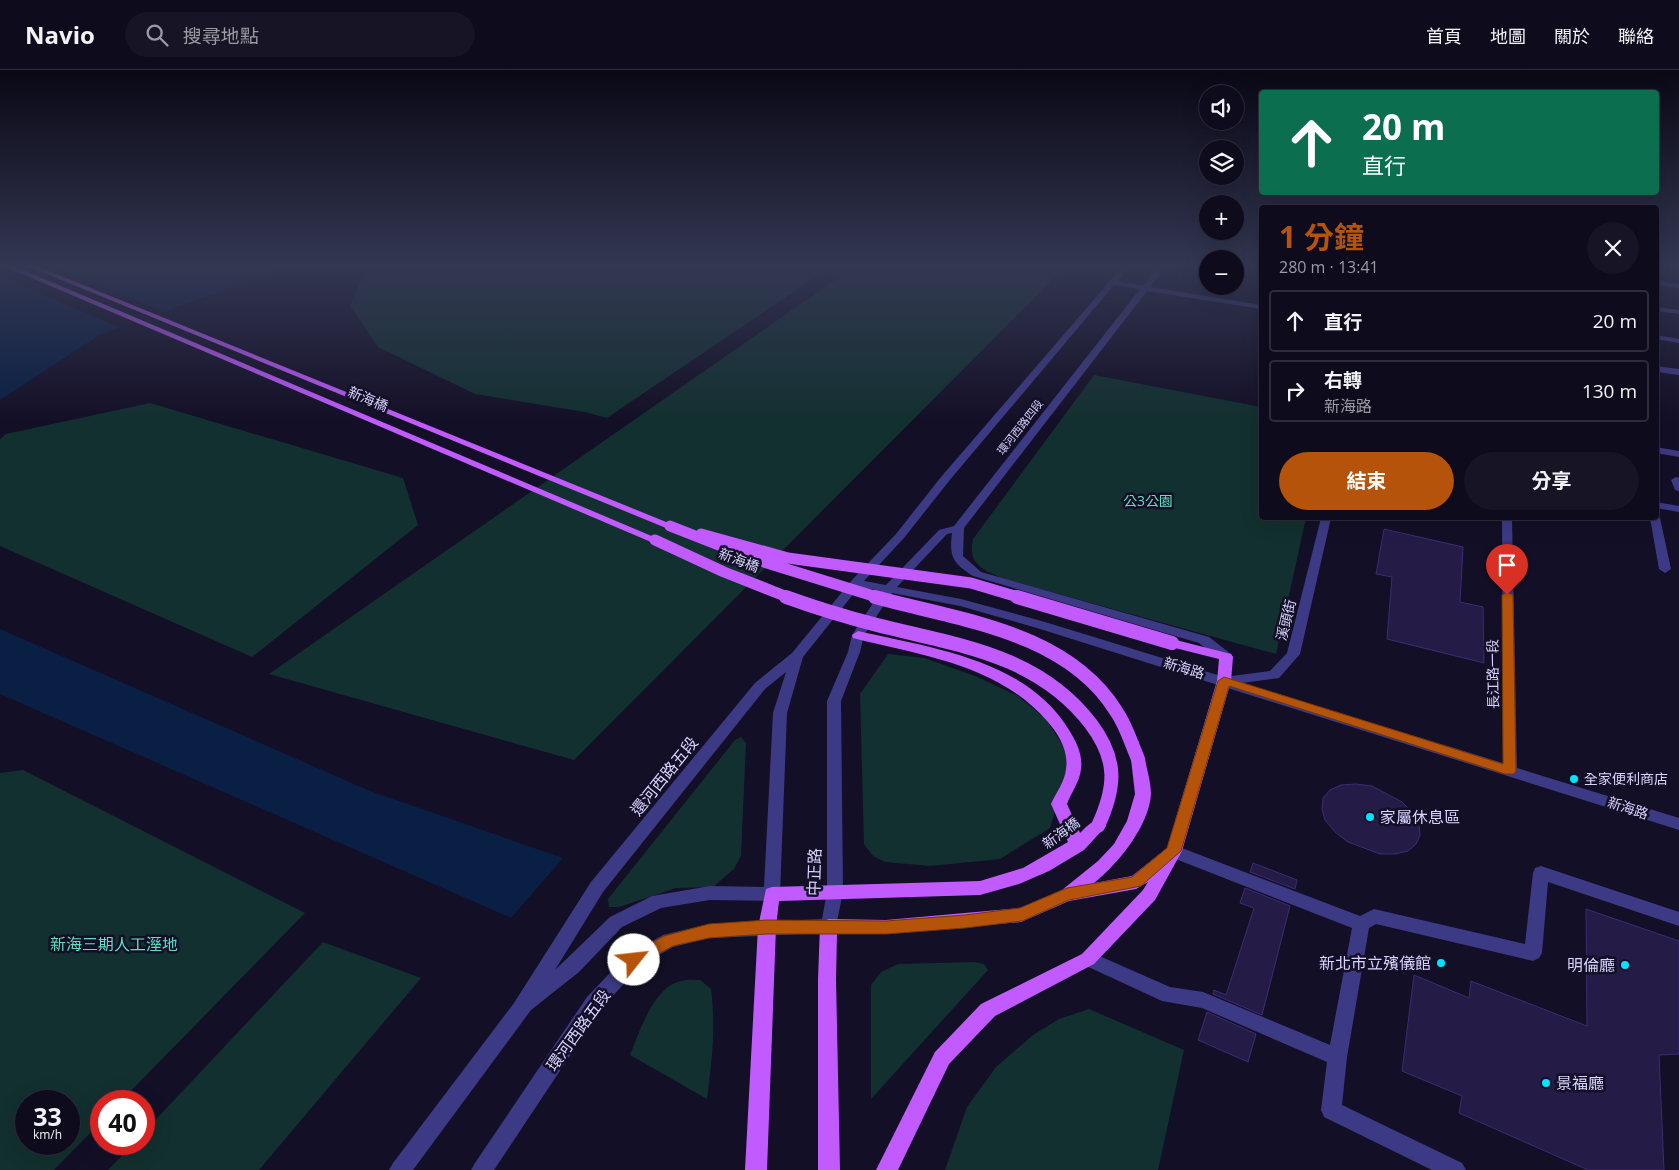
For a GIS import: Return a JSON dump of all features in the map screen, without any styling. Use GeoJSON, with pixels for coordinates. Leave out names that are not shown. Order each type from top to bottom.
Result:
{"type":"FeatureCollection","features":[{"type":"Feature","properties":{"kind":"main road","name":"新海橋"},"geometry":{"type":"LineString","coordinates":[[132,318],[571,504],[654,540],[708,567],[844,616],[968,647],[1021,665],[1054,686],[1079,706],[1104,742],[1111,765],[1112,795],[1098,826],[1078,846],[1028,874],[1006,883],[980,888],[772,894]]}},
{"type":"Feature","properties":{"kind":"main road","name":"新海橋"},"geometry":{"type":"LineString","coordinates":[[159,318],[721,548],[769,566],[1016,635],[1041,646],[1067,662],[1102,692],[1124,724],[1138,759],[1143,794],[1135,821],[1120,848],[1104,866],[1067,894]]}},
{"type":"Feature","properties":{"kind":"main road"},"geometry":{"type":"LineString","coordinates":[[670,526],[788,558],[828,565],[970,582],[1172,643],[1226,657],[1224,681],[1174,851],[1149,896],[1088,959],[988,1010],[942,1058],[887,1170]]}},
{"type":"Feature","properties":{"kind":"main road"},"geometry":{"type":"LineString","coordinates":[[858,635],[968,663],[1012,682],[1046,708],[1068,739],[1074,766],[1058,804],[1078,846]]}},
{"type":"Feature","properties":{"kind":"main road"},"geometry":{"type":"LineString","coordinates":[[829,926],[886,928],[1022,914],[1067,894],[1136,882],[1174,851]]}},
{"type":"Feature","properties":{"kind":"main road"},"geometry":{"type":"LineString","coordinates":[[756,1170],[767,927],[772,894]]}},
{"type":"Feature","properties":{"kind":"main road","name":"中正路"},"geometry":{"type":"LineString","coordinates":[[829,926],[827,978],[829,1170]]}},
{"type":"Feature","properties":{"kind":"street","name":"環河西路四段"},"geometry":{"type":"LineString","coordinates":[[856,583],[900,536],[945,479],[1084,318]]}},
{"type":"Feature","properties":{"kind":"street","name":"環河西路四段"},"geometry":{"type":"LineString","coordinates":[[888,589],[943,532],[958,528],[1120,318]]}},
{"type":"Feature","properties":{"kind":"street"},"geometry":{"type":"LineString","coordinates":[[1659,339],[1679,342]]}},
{"type":"Feature","properties":{"kind":"street"},"geometry":{"type":"LineString","coordinates":[[1659,369],[1679,372]]}},
{"type":"Feature","properties":{"kind":"street"},"geometry":{"type":"LineString","coordinates":[[1659,451],[1679,454]]}},
{"type":"Feature","properties":{"kind":"street"},"geometry":{"type":"LineString","coordinates":[[1659,506],[1679,509]]}},
{"type":"Feature","properties":{"kind":"street","name":"溪頭街"},"geometry":{"type":"LineString","coordinates":[[1224,681],[1274,675],[1293,654],[1326,520]]}},
{"type":"Feature","properties":{"kind":"street","name":"長江路一段"},"geometry":{"type":"LineString","coordinates":[[1506,520],[1510,771]]}},
{"type":"Feature","properties":{"kind":"street"},"geometry":{"type":"LineString","coordinates":[[1655,520],[1665,569]]}},
{"type":"Feature","properties":{"kind":"street"},"geometry":{"type":"LineString","coordinates":[[958,528],[955,550],[960,562],[977,574],[1204,640],[1226,657]]}},
{"type":"Feature","properties":{"kind":"street","name":"新海路"},"geometry":{"type":"LineString","coordinates":[[856,583],[961,604],[1041,625],[1679,824]]}},
{"type":"Feature","properties":{"kind":"street","name":"還河西路五段"},"geometry":{"type":"LineString","coordinates":[[521,1009],[598,887],[760,686],[798,656],[856,583]]}},
{"type":"Feature","properties":{"kind":"street","name":"中正路"},"geometry":{"type":"LineString","coordinates":[[829,926],[835,892],[834,701],[854,652],[858,635],[888,589]]}},
{"type":"Feature","properties":{"kind":"street"},"geometry":{"type":"LineString","coordinates":[[400,1170],[521,1009],[573,966],[616,922],[658,901],[710,893],[772,894],[780,713],[798,656]]}},
{"type":"Feature","properties":{"kind":"street"},"geometry":{"type":"LineString","coordinates":[[1174,851],[1361,924]]}},
{"type":"Feature","properties":{"kind":"street"},"geometry":{"type":"LineString","coordinates":[[1455,1170],[1331,1110],[1337,1057],[1361,924],[1374,916],[1533,953],[1541,872],[1679,919]]}},
{"type":"Feature","properties":{"kind":"street","name":"環河西路五段"},"geometry":{"type":"LineString","coordinates":[[482,1170],[594,1003],[634,960],[669,940],[709,931],[767,927],[829,926]]}},
{"type":"Feature","properties":{"kind":"street"},"geometry":{"type":"LineString","coordinates":[[1088,959],[1168,995],[1203,1000],[1337,1057]]}},
{"type":"Feature","properties":{"kind":"green space"},"geometry":{"type":"Polygon","coordinates":[[[358,318],[754,318],[607,418],[585,412],[475,394],[378,347],[358,318]]]}},
{"type":"Feature","properties":{"kind":"green space"},"geometry":{"type":"Polygon","coordinates":[[[780,318],[1014,318],[574,760],[269,674],[780,318]]]}},
{"type":"Feature","properties":{"kind":"green space","name":"公3公園"},"geometry":{"type":"Polygon","coordinates":[[[1094,375],[1259,407],[1259,520],[1306,520],[1276,654],[1004,579],[990,573],[975,561],[972,555],[973,539],[1094,375]]]}},
{"type":"Feature","properties":{"kind":"green space"},"geometry":{"type":"Polygon","coordinates":[[[150,403],[403,478],[418,525],[252,657],[0,546],[0,439],[6,434],[150,403]]]}},
{"type":"Feature","properties":{"kind":"green space"},"geometry":{"type":"Polygon","coordinates":[[[888,654],[924,658],[975,676],[1018,696],[1046,719],[1069,756],[1064,783],[1050,828],[1000,859],[930,866],[885,862],[873,856],[864,844],[860,694],[888,654]]]}},
{"type":"Feature","properties":{"kind":"green space"},"geometry":{"type":"Polygon","coordinates":[[[741,737],[746,743],[741,856],[734,869],[713,887],[676,888],[619,907],[609,907],[608,899],[735,740],[741,737]]]}},
{"type":"Feature","properties":{"kind":"green space","name":"新海三期人工溼地"},"geometry":{"type":"Polygon","coordinates":[[[23,770],[305,913],[132,1090],[90,1090],[90,1133],[80,1143],[80,1090],[15,1090],[15,1155],[69,1155],[54,1170],[0,1170],[0,773],[23,770]]]}},
{"type":"Feature","properties":{"kind":"green space"},"geometry":{"type":"Polygon","coordinates":[[[323,942],[421,978],[259,1170],[108,1170],[122,1155],[155,1155],[155,1120],[323,942]]]}},
{"type":"Feature","properties":{"kind":"green space"},"geometry":{"type":"Polygon","coordinates":[[[974,962],[984,964],[988,970],[871,1099],[871,985],[881,972],[898,964],[974,962]]]}},
{"type":"Feature","properties":{"kind":"green space"},"geometry":{"type":"Polygon","coordinates":[[[700,980],[711,989],[713,1017],[713,1044],[707,1099],[630,1055],[643,1023],[655,1001],[663,992],[671,985],[681,981],[700,980]]]}},
{"type":"Feature","properties":{"kind":"green space"},"geometry":{"type":"Polygon","coordinates":[[[1089,1009],[1184,1050],[1158,1170],[945,1170],[967,1107],[996,1067],[1033,1035],[1059,1019],[1089,1009]]]}},
{"type":"Feature","properties":{"kind":"water"},"geometry":{"type":"Polygon","coordinates":[[[0,318],[145,318],[101,334],[0,400],[0,318]]]}},
{"type":"Feature","properties":{"kind":"water"},"geometry":{"type":"Polygon","coordinates":[[[0,629],[370,791],[563,858],[511,918],[0,694],[0,629]]]}},
{"type":"Feature","properties":{"kind":"pier"},"geometry":{"type":"Polygon","coordinates":[[[98,318],[153,318],[123,329],[98,318]]]}},
{"type":"Feature","properties":{"kind":"building"},"geometry":{"type":"Polygon","coordinates":[[[1384,529],[1463,547],[1460,602],[1483,607],[1484,663],[1387,639],[1392,577],[1376,574],[1384,529]]]}},
{"type":"Feature","properties":{"kind":"building","name":"家屬休息區"},"geometry":{"type":"Polygon","coordinates":[[[1341,785],[1372,786],[1402,802],[1413,813],[1419,824],[1420,835],[1416,844],[1408,851],[1395,854],[1380,854],[1348,842],[1335,832],[1325,820],[1322,809],[1323,798],[1330,790],[1341,785]]]}},
{"type":"Feature","properties":{"kind":"building"},"geometry":{"type":"Polygon","coordinates":[[[1253,863],[1297,880],[1295,889],[1250,872],[1253,863]]]}},
{"type":"Feature","properties":{"kind":"building"},"geometry":{"type":"Polygon","coordinates":[[[1245,888],[1290,906],[1262,1015],[1213,994],[1214,990],[1226,995],[1254,908],[1240,903],[1245,888]]]}},
{"type":"Feature","properties":{"kind":"building","name":"景福廳"},"geometry":{"type":"Polygon","coordinates":[[[1586,909],[1679,941],[1679,1054],[1659,1055],[1664,1170],[1588,1170],[1459,1113],[1462,1096],[1402,1071],[1414,975],[1469,998],[1471,981],[1587,1026],[1586,909]]]}},
{"type":"Feature","properties":{"kind":"building"},"geometry":{"type":"Polygon","coordinates":[[[1207,1012],[1256,1034],[1248,1062],[1198,1040],[1207,1012]]]}},
{"type":"Feature","properties":{"kind":"place","name":"全家便利商店"},"geometry":{"type":"Point","coordinates":[1574,779]}},
{"type":"Feature","properties":{"kind":"place","name":"家屬休息區"},"geometry":{"type":"Point","coordinates":[1370,817]}},
{"type":"Feature","properties":{"kind":"place","name":"新北市立殯儀館"},"geometry":{"type":"Point","coordinates":[1441,963]}},
{"type":"Feature","properties":{"kind":"place","name":"明倫廳"},"geometry":{"type":"Point","coordinates":[1625,965]}},
{"type":"Feature","properties":{"kind":"place","name":"景福廳"},"geometry":{"type":"Point","coordinates":[1546,1083]}},
{"type":"Feature","properties":{"kind":"route"},"geometry":{"type":"LineString","coordinates":[[634,960],[669,940],[709,931],[767,927],[829,926],[886,928],[965,921],[1022,914],[1067,894],[1136,882],[1174,851],[1215,705],[1224,681],[1510,771],[1507,595]]}}]}
